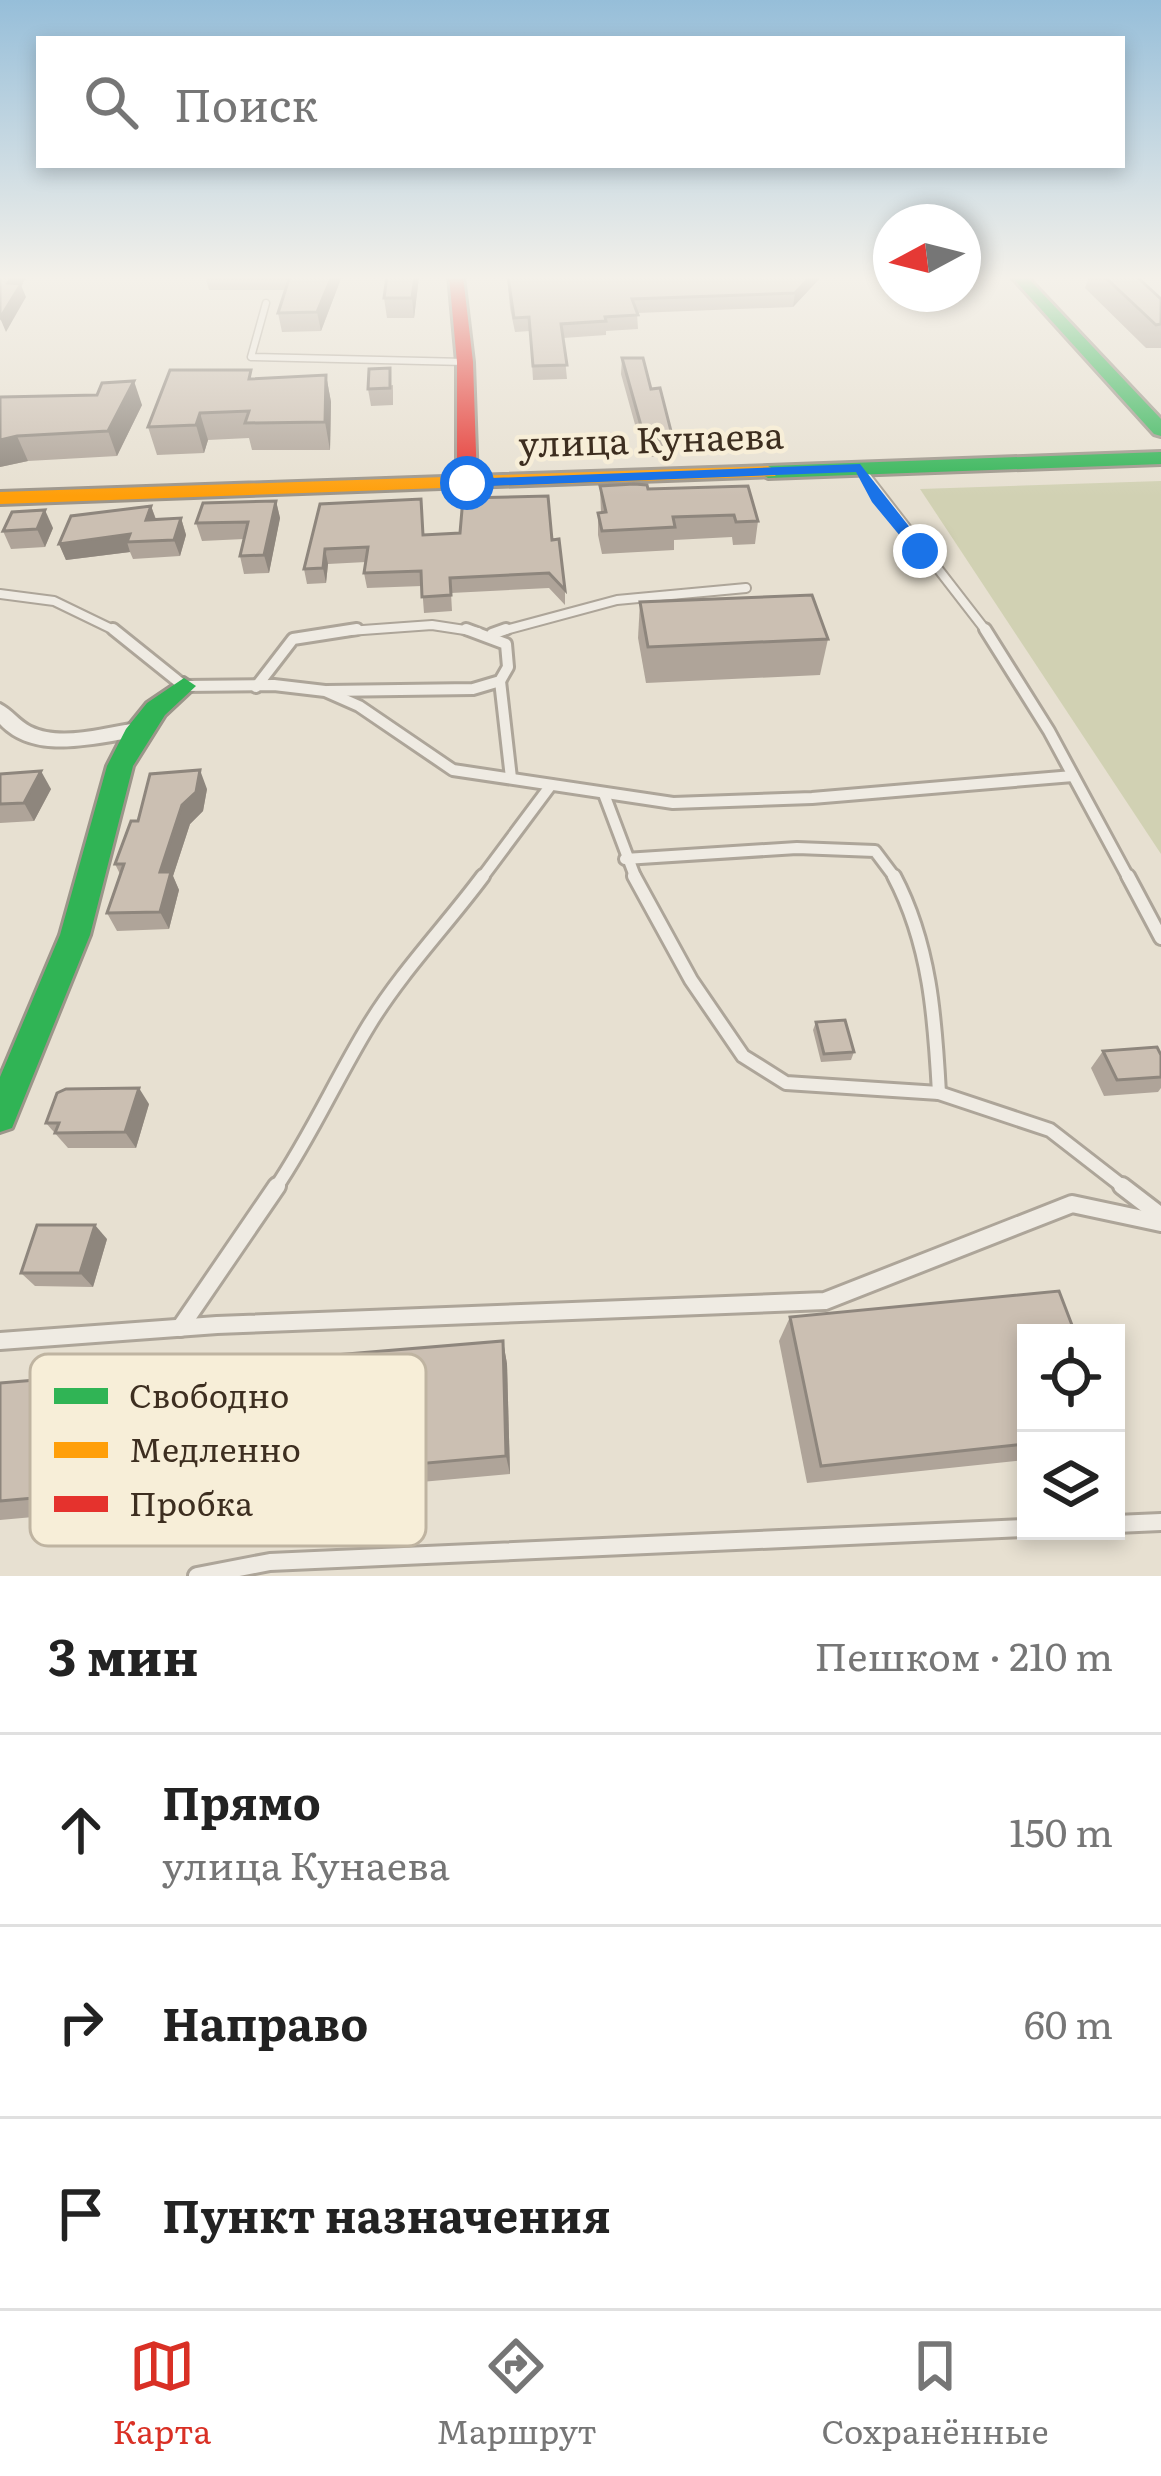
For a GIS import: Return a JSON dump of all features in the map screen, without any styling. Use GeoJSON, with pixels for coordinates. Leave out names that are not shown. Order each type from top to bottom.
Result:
{"type":"FeatureCollection","features":[{"type":"Feature","properties":{"kind":"street"},"geometry":{"type":"LineString","coordinates":[[464,350],[467,483]]}},
{"type":"Feature","properties":{"kind":"street"},"geometry":{"type":"LineString","coordinates":[[1086,350],[1161,430]]}},
{"type":"Feature","properties":{"kind":"street","name":"улица Кунаева"},"geometry":{"type":"LineString","coordinates":[[0,498],[1161,458]]}},
{"type":"Feature","properties":{"kind":"street"},"geometry":{"type":"LineString","coordinates":[[0,1116],[79,924],[105,803],[138,730],[160,695],[184,686]]}},
{"type":"Feature","properties":{"kind":"street"},"geometry":{"type":"LineString","coordinates":[[0,711],[23,734],[50,741],[138,730]]}},
{"type":"Feature","properties":{"kind":"lane"},"geometry":{"type":"LineString","coordinates":[[253,350],[251,357],[465,362]]}},
{"type":"Feature","properties":{"kind":"lane"},"geometry":{"type":"LineString","coordinates":[[860,468],[878,499],[969,604],[1028,691],[1161,938]]}},
{"type":"Feature","properties":{"kind":"lane"},"geometry":{"type":"LineString","coordinates":[[492,634],[538,615],[603,598],[746,588]]}},
{"type":"Feature","properties":{"kind":"lane"},"geometry":{"type":"LineString","coordinates":[[0,594],[38,594],[73,604],[158,662],[184,686],[324,691],[473,688],[500,681]]}},
{"type":"Feature","properties":{"kind":"lane"},"geometry":{"type":"LineString","coordinates":[[256,687],[293,639],[357,626],[456,628],[492,634],[506,644],[508,667],[500,681],[511,778]]}},
{"type":"Feature","properties":{"kind":"lane"},"geometry":{"type":"LineString","coordinates":[[324,691],[380,719],[423,754],[453,770],[673,803],[812,798],[1073,776]]}},
{"type":"Feature","properties":{"kind":"lane"},"geometry":{"type":"LineString","coordinates":[[180,1328],[309,1139],[367,1028],[413,958],[551,785]]}},
{"type":"Feature","properties":{"kind":"lane"},"geometry":{"type":"LineString","coordinates":[[604,794],[625,859],[691,980],[742,1056],[786,1083],[938,1093],[1050,1130],[1161,1219]]}},
{"type":"Feature","properties":{"kind":"lane"},"geometry":{"type":"LineString","coordinates":[[625,859],[796,848],[875,851],[898,875],[934,996],[938,1093]]}},
{"type":"Feature","properties":{"kind":"lane"},"geometry":{"type":"LineString","coordinates":[[0,1341],[180,1328],[825,1301],[1072,1204],[1161,1219]]}},
{"type":"Feature","properties":{"kind":"lane"},"geometry":{"type":"LineString","coordinates":[[1125,1524],[1161,1522]]}},
{"type":"Feature","properties":{"kind":"lane"},"geometry":{"type":"LineString","coordinates":[[197,1576],[270,1562],[1017,1528]]}},
{"type":"Feature","properties":{"kind":"green space"},"geometry":{"type":"Polygon","coordinates":[[[1161,481],[1161,854],[920,489],[1161,481]]]}},
{"type":"Feature","properties":{"kind":"building"},"geometry":{"type":"Polygon","coordinates":[[[532,350],[565,350],[567,365],[533,366],[532,350]]]}},
{"type":"Feature","properties":{"kind":"building"},"geometry":{"type":"Polygon","coordinates":[[[622,358],[643,358],[651,389],[660,388],[673,439],[645,440],[622,358]]]}},
{"type":"Feature","properties":{"kind":"building"},"geometry":{"type":"Polygon","coordinates":[[[390,368],[390,388],[368,389],[369,369],[390,368]]]}},
{"type":"Feature","properties":{"kind":"building"},"geometry":{"type":"Polygon","coordinates":[[[170,370],[251,370],[249,379],[326,375],[325,422],[245,423],[249,411],[200,413],[196,425],[148,427],[170,370]]]}},
{"type":"Feature","properties":{"kind":"building"},"geometry":{"type":"Polygon","coordinates":[[[134,381],[108,431],[0,440],[0,397],[97,395],[102,383],[134,381]]]}},
{"type":"Feature","properties":{"kind":"building"},"geometry":{"type":"Polygon","coordinates":[[[634,484],[648,489],[748,486],[758,521],[736,522],[734,515],[673,517],[675,527],[602,531],[598,513],[606,512],[600,486],[634,484]]]}},
{"type":"Feature","properties":{"kind":"building"},"geometry":{"type":"Polygon","coordinates":[[[548,496],[552,540],[559,539],[565,590],[549,573],[450,578],[451,595],[422,597],[421,571],[364,573],[368,547],[325,549],[323,568],[304,569],[320,504],[421,499],[423,535],[460,533],[463,498],[548,496]]]}},
{"type":"Feature","properties":{"kind":"building"},"geometry":{"type":"Polygon","coordinates":[[[276,501],[264,555],[240,556],[248,522],[196,523],[203,503],[276,501]]]}},
{"type":"Feature","properties":{"kind":"building"},"geometry":{"type":"Polygon","coordinates":[[[151,506],[146,520],[181,518],[174,540],[127,542],[130,534],[59,544],[71,516],[151,506]]]}},
{"type":"Feature","properties":{"kind":"building"},"geometry":{"type":"Polygon","coordinates":[[[45,510],[37,529],[3,531],[12,512],[45,510]]]}},
{"type":"Feature","properties":{"kind":"building"},"geometry":{"type":"Polygon","coordinates":[[[812,595],[828,639],[648,647],[640,602],[812,595]]]}},
{"type":"Feature","properties":{"kind":"building"},"geometry":{"type":"Polygon","coordinates":[[[200,770],[196,792],[182,805],[160,872],[171,872],[160,912],[107,913],[124,864],[115,864],[131,821],[138,821],[150,774],[200,770]]]}},
{"type":"Feature","properties":{"kind":"building"},"geometry":{"type":"Polygon","coordinates":[[[41,771],[24,803],[0,804],[0,774],[41,771]]]}},
{"type":"Feature","properties":{"kind":"building"},"geometry":{"type":"Polygon","coordinates":[[[845,1020],[854,1052],[824,1054],[816,1022],[845,1020]]]}},
{"type":"Feature","properties":{"kind":"building"},"geometry":{"type":"Polygon","coordinates":[[[1157,1047],[1161,1077],[1117,1080],[1103,1051],[1157,1047]]]}},
{"type":"Feature","properties":{"kind":"building"},"geometry":{"type":"Polygon","coordinates":[[[139,1088],[125,1132],[55,1133],[59,1123],[46,1123],[57,1093],[66,1089],[139,1088]]]}},
{"type":"Feature","properties":{"kind":"building"},"geometry":{"type":"Polygon","coordinates":[[[37,1225],[95,1225],[80,1273],[21,1273],[37,1225]]]}},
{"type":"Feature","properties":{"kind":"building"},"geometry":{"type":"Polygon","coordinates":[[[1059,1291],[1072,1324],[1017,1324],[1017,1445],[821,1466],[790,1317],[1059,1291]]]}},
{"type":"Feature","properties":{"kind":"building"},"geometry":{"type":"Polygon","coordinates":[[[503,1341],[506,1456],[426,1463],[426,1354],[347,1354],[503,1341]]]}},
{"type":"Feature","properties":{"kind":"building"},"geometry":{"type":"Polygon","coordinates":[[[30,1380],[30,1498],[0,1501],[0,1383],[30,1380]]]}},
{"type":"Feature","properties":{"kind":"traffic: fast"},"geometry":{"type":"LineString","coordinates":[[1086,350],[1161,430]]}},
{"type":"Feature","properties":{"kind":"traffic: fast"},"geometry":{"type":"LineString","coordinates":[[768,472],[1161,458]]}},
{"type":"Feature","properties":{"kind":"traffic: fast"},"geometry":{"type":"LineString","coordinates":[[0,1116],[75,935],[120,766],[135,735],[184,686]]}},
{"type":"Feature","properties":{"kind":"traffic: slow"},"geometry":{"type":"LineString","coordinates":[[0,498],[768,472]]}},
{"type":"Feature","properties":{"kind":"traffic: jam"},"geometry":{"type":"LineString","coordinates":[[464,350],[467,483]]}},
{"type":"Feature","properties":{"kind":"route"},"geometry":{"type":"LineString","coordinates":[[467,483],[860,468],[920,551]]}}]}
